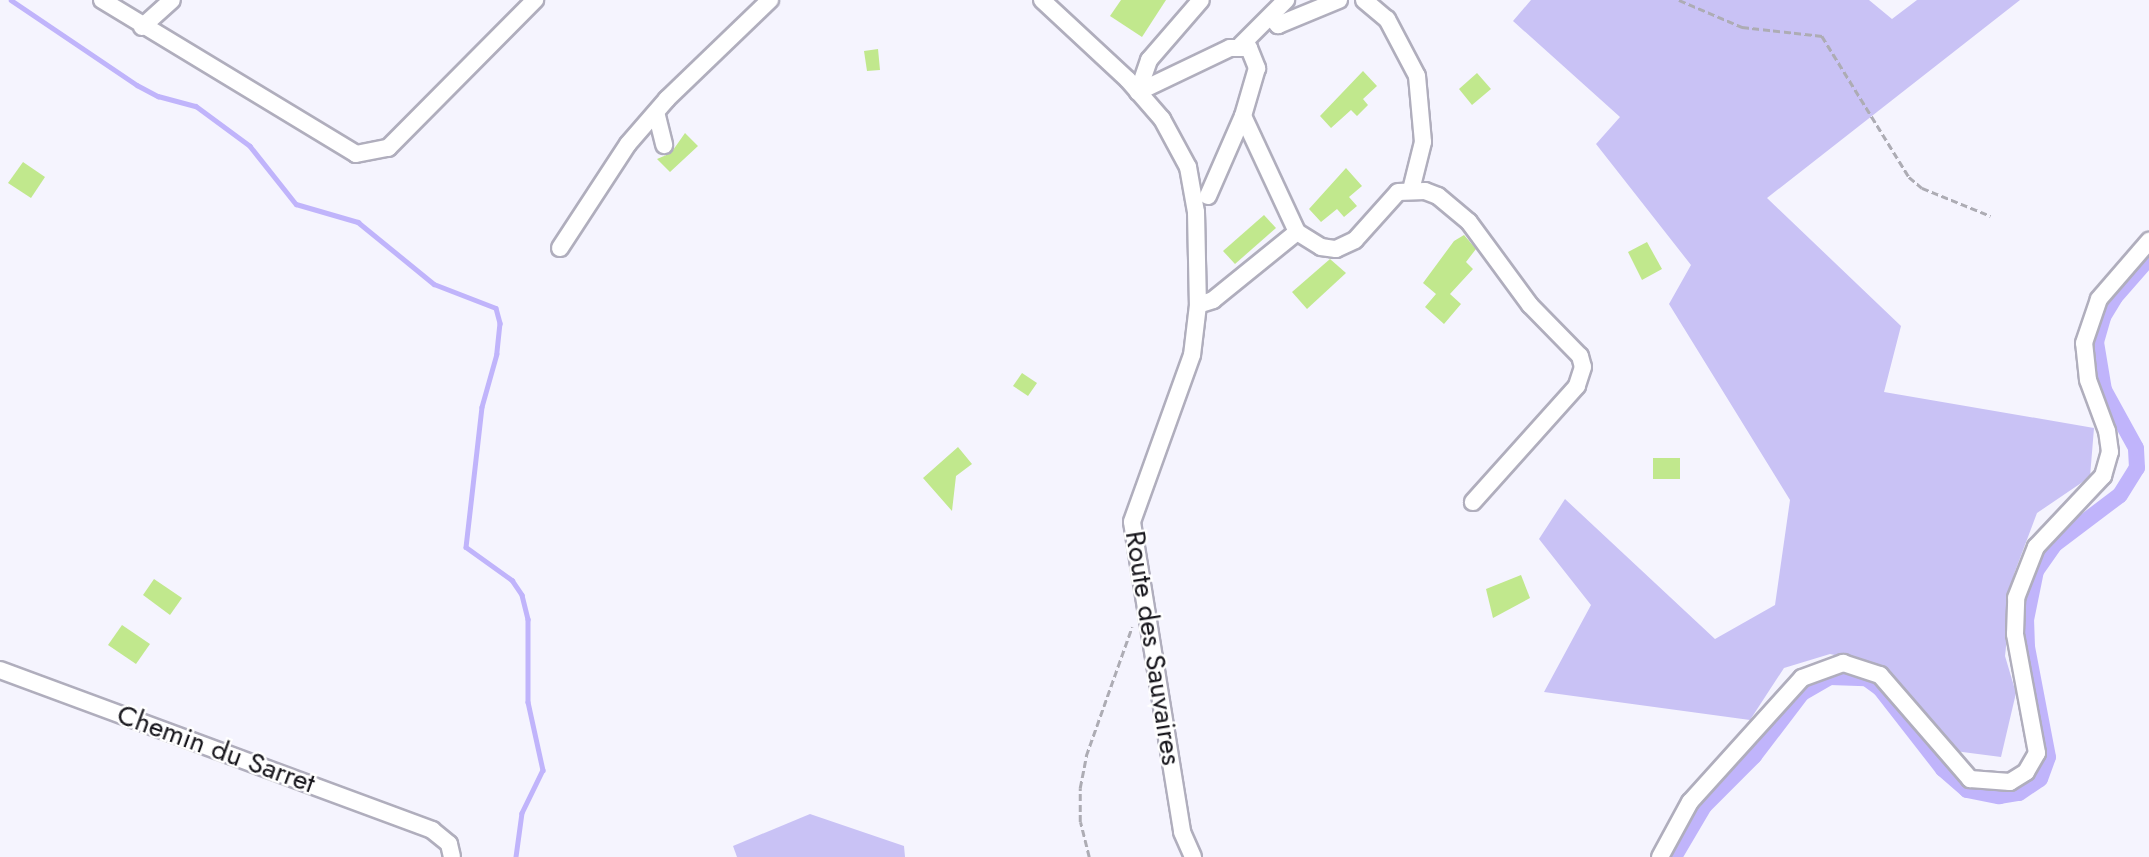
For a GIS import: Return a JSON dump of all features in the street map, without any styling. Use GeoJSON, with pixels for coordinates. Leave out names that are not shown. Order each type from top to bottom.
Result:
{"type":"FeatureCollection","features":[{"type":"Feature","properties":{"kind":"street"},"geometry":{"type":"LineString","coordinates":[[102,0],[142,27],[355,155],[371,155],[388,148],[535,0]]}},
{"type":"Feature","properties":{"kind":"street"},"geometry":{"type":"LineString","coordinates":[[142,27],[172,0]]}},
{"type":"Feature","properties":{"kind":"street"},"geometry":{"type":"LineString","coordinates":[[560,248],[628,144],[657,116],[667,99],[770,0]]}},
{"type":"Feature","properties":{"kind":"street","name":"Route des Sauvaires"},"geometry":{"type":"LineString","coordinates":[[1042,0],[1138,92],[1162,119],[1188,167],[1196,212],[1198,305],[1192,355],[1177,405],[1132,522],[1182,832],[1193,857]]}},
{"type":"Feature","properties":{"kind":"street"},"geometry":{"type":"LineString","coordinates":[[1138,92],[1149,60],[1201,0]]}},
{"type":"Feature","properties":{"kind":"street"},"geometry":{"type":"LineString","coordinates":[[1138,92],[1241,46],[1286,0]]}},
{"type":"Feature","properties":{"kind":"street"},"geometry":{"type":"LineString","coordinates":[[1270,17],[1278,25],[1339,0]]}},
{"type":"Feature","properties":{"kind":"street"},"geometry":{"type":"LineString","coordinates":[[1364,0],[1387,19],[1418,76],[1423,142],[1410,190]]}},
{"type":"Feature","properties":{"kind":"street"},"geometry":{"type":"LineString","coordinates":[[1208,196],[1243,116],[1257,68],[1249,48],[1241,46]]}},
{"type":"Feature","properties":{"kind":"street"},"geometry":{"type":"LineString","coordinates":[[657,116],[664,145]]}},
{"type":"Feature","properties":{"kind":"street"},"geometry":{"type":"LineString","coordinates":[[1243,116],[1297,232],[1321,247],[1346,246],[1390,198],[1410,190],[1438,196],[1454,207],[1500,258],[1530,305],[1580,356],[1584,367],[1577,386],[1473,502]]}},
{"type":"Feature","properties":{"kind":"street"},"geometry":{"type":"LineString","coordinates":[[1198,305],[1213,300],[1297,232]]}},
{"type":"Feature","properties":{"kind":"street"},"geometry":{"type":"LineString","coordinates":[[1660,857],[1690,802],[1801,678],[1843,663],[1880,675],[1970,779],[1990,784],[2010,782],[2026,772],[2037,753],[2015,634],[2016,598],[2036,547],[2103,476],[2110,453],[2107,431],[2088,380],[2084,343],[2099,299],[2149,241]]}},
{"type":"Feature","properties":{"kind":"street","name":"Chemin du Sarret"},"geometry":{"type":"LineString","coordinates":[[0,670],[432,830],[449,844],[452,857]]}},
{"type":"Feature","properties":{"kind":"path"},"geometry":{"type":"LineString","coordinates":[[1679,0],[1742,27],[1822,36],[1909,177],[1922,188],[1991,216]]}},
{"type":"Feature","properties":{"kind":"path"},"geometry":{"type":"LineString","coordinates":[[1089,857],[1080,822],[1080,788],[1086,756],[1134,622]]}},
{"type":"Feature","properties":{"kind":"shaded area"},"geometry":{"type":"Polygon","coordinates":[[[1531,0],[1869,0],[1892,19],[1917,0],[2020,0],[1767,198],[1901,326],[1884,392],[2094,428],[2090,477],[2037,513],[2014,574],[2005,656],[2016,693],[2001,757],[1947,750],[1881,665],[1830,654],[1784,668],[1750,720],[1544,692],[1591,605],[1539,539],[1565,499],[1715,639],[1775,605],[1790,500],[1669,304],[1691,265],[1596,144],[1620,117],[1513,21],[1531,0]]]}},
{"type":"Feature","properties":{"kind":"shaded area"},"geometry":{"type":"Polygon","coordinates":[[[810,814],[904,846],[905,857],[737,857],[733,846],[810,814]]]}},
{"type":"Feature","properties":{"kind":"building"},"geometry":{"type":"Polygon","coordinates":[[[1121,0],[1166,0],[1142,37],[1110,16],[1121,0]]]}},
{"type":"Feature","properties":{"kind":"building"},"geometry":{"type":"Polygon","coordinates":[[[878,49],[880,70],[867,71],[864,51],[878,49]]]}},
{"type":"Feature","properties":{"kind":"building"},"geometry":{"type":"Polygon","coordinates":[[[1363,71],[1377,86],[1363,99],[1368,105],[1357,116],[1351,110],[1331,128],[1320,116],[1363,71]]]}},
{"type":"Feature","properties":{"kind":"building"},"geometry":{"type":"Polygon","coordinates":[[[1477,73],[1491,89],[1472,105],[1459,89],[1477,73]]]}},
{"type":"Feature","properties":{"kind":"building"},"geometry":{"type":"Polygon","coordinates":[[[685,133],[698,146],[670,172],[657,159],[671,153],[685,133]]]}},
{"type":"Feature","properties":{"kind":"building"},"geometry":{"type":"Polygon","coordinates":[[[23,162],[45,177],[31,198],[8,183],[23,162]]]}},
{"type":"Feature","properties":{"kind":"building"},"geometry":{"type":"Polygon","coordinates":[[[1346,168],[1362,186],[1349,197],[1357,206],[1344,217],[1337,209],[1321,222],[1309,209],[1346,168]]]}},
{"type":"Feature","properties":{"kind":"building"},"geometry":{"type":"Polygon","coordinates":[[[1264,215],[1276,228],[1235,264],[1223,251],[1264,215]]]}},
{"type":"Feature","properties":{"kind":"building"},"geometry":{"type":"Polygon","coordinates":[[[1464,235],[1476,249],[1466,262],[1473,269],[1450,294],[1461,304],[1444,324],[1425,307],[1436,294],[1423,283],[1454,241],[1464,235]]]}},
{"type":"Feature","properties":{"kind":"building"},"geometry":{"type":"Polygon","coordinates":[[[1647,242],[1662,269],[1642,280],[1628,252],[1647,242]]]}},
{"type":"Feature","properties":{"kind":"building"},"geometry":{"type":"Polygon","coordinates":[[[1330,259],[1346,273],[1307,309],[1292,292],[1330,259]]]}},
{"type":"Feature","properties":{"kind":"building"},"geometry":{"type":"Polygon","coordinates":[[[1022,373],[1037,383],[1028,396],[1013,386],[1022,373]]]}},
{"type":"Feature","properties":{"kind":"building"},"geometry":{"type":"Polygon","coordinates":[[[958,447],[972,464],[956,476],[952,511],[923,478],[958,447]]]}},
{"type":"Feature","properties":{"kind":"building"},"geometry":{"type":"Polygon","coordinates":[[[1653,458],[1680,458],[1680,479],[1653,479],[1653,458]]]}},
{"type":"Feature","properties":{"kind":"building"},"geometry":{"type":"Polygon","coordinates":[[[1521,575],[1530,598],[1493,618],[1486,589],[1521,575]]]}},
{"type":"Feature","properties":{"kind":"building"},"geometry":{"type":"Polygon","coordinates":[[[154,579],[182,598],[170,615],[143,595],[154,579]]]}},
{"type":"Feature","properties":{"kind":"building"},"geometry":{"type":"Polygon","coordinates":[[[122,625],[150,644],[136,664],[108,645],[122,625]]]}},
{"type":"Feature","properties":{"kind":"waterway"},"geometry":{"type":"LineString","coordinates":[[11,0],[137,85],[158,96],[196,106],[250,146],[296,204],[358,222],[434,284],[496,308],[500,323],[497,354],[482,407],[466,547],[512,580],[522,595],[528,619],[528,702],[543,770],[522,813],[516,857]]}},
{"type":"Feature","properties":{"kind":"waterway"},"geometry":{"type":"LineString","coordinates":[[1674,857],[1704,806],[1754,756],[1802,693],[1830,677],[1866,678],[1880,688],[1943,769],[1967,790],[1999,796],[2019,793],[2040,779],[2048,757],[2027,647],[2026,620],[2036,571],[2055,544],[2120,495],[2137,468],[2136,448],[2104,390],[2096,342],[2103,317],[2115,297],[2149,258]]}}]}
